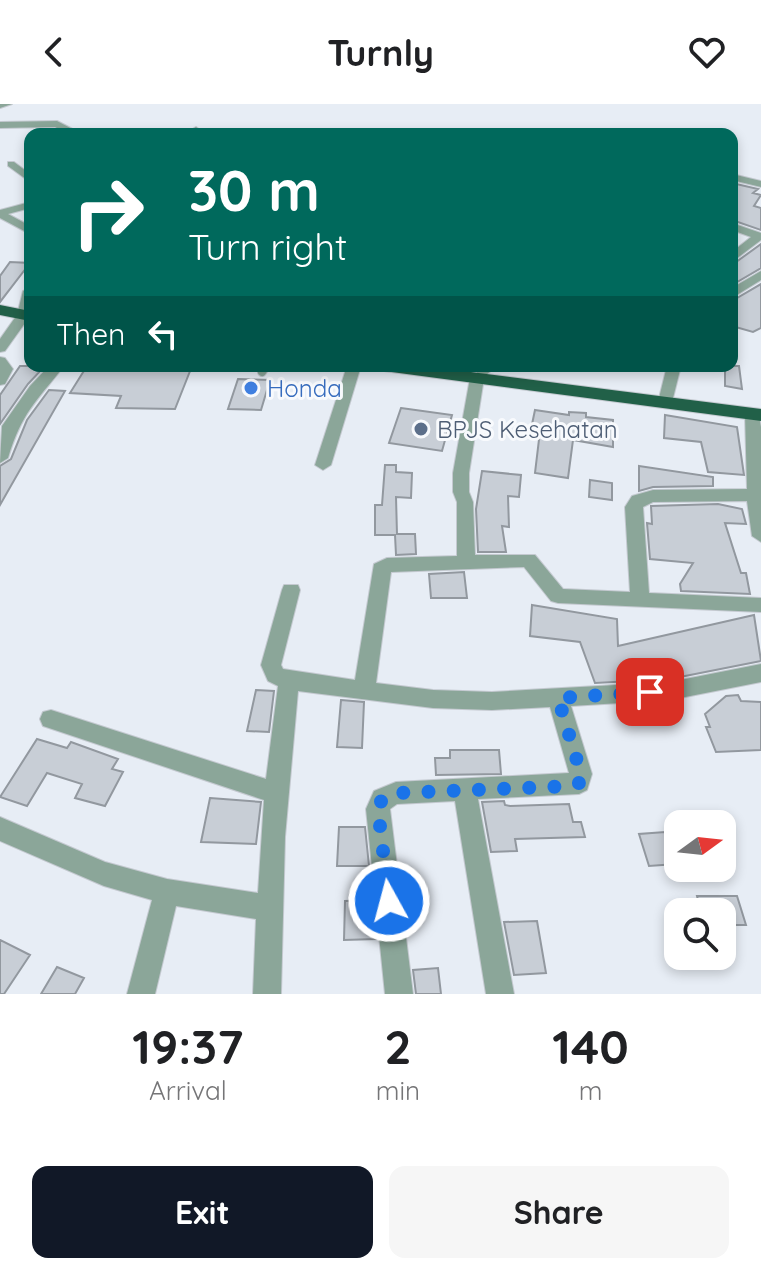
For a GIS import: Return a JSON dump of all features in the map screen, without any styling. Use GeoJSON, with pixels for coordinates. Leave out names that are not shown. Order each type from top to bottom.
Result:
{"type":"FeatureCollection","features":[{"type":"Feature","properties":{"kind":"highway"},"geometry":{"type":"LineString","coordinates":[[0,310],[24,315]]}},
{"type":"Feature","properties":{"kind":"highway"},"geometry":{"type":"LineString","coordinates":[[483,372],[757,415]]}},
{"type":"Feature","properties":{"kind":"street"},"geometry":{"type":"LineString","coordinates":[[0,105],[8,104]]}},
{"type":"Feature","properties":{"kind":"street"},"geometry":{"type":"LineString","coordinates":[[0,125],[64,125],[68,128]]}},
{"type":"Feature","properties":{"kind":"street"},"geometry":{"type":"LineString","coordinates":[[738,170],[741,166]]}},
{"type":"Feature","properties":{"kind":"street"},"geometry":{"type":"LineString","coordinates":[[738,179],[761,184]]}},
{"type":"Feature","properties":{"kind":"street"},"geometry":{"type":"LineString","coordinates":[[0,213],[24,207]]}},
{"type":"Feature","properties":{"kind":"street"},"geometry":{"type":"LineString","coordinates":[[0,213],[24,227]]}},
{"type":"Feature","properties":{"kind":"street"},"geometry":{"type":"LineString","coordinates":[[738,228],[759,236],[738,253]]}},
{"type":"Feature","properties":{"kind":"street"},"geometry":{"type":"LineString","coordinates":[[738,290],[755,278]]}},
{"type":"Feature","properties":{"kind":"street"},"geometry":{"type":"LineString","coordinates":[[0,348],[24,320]]}},
{"type":"Feature","properties":{"kind":"street"},"geometry":{"type":"LineString","coordinates":[[0,361],[6,369],[0,381]]}},
{"type":"Feature","properties":{"kind":"street"},"geometry":{"type":"LineString","coordinates":[[0,458],[10,426],[35,389],[51,372]]}},
{"type":"Feature","properties":{"kind":"street"},"geometry":{"type":"LineString","coordinates":[[323,465],[352,372]]}},
{"type":"Feature","properties":{"kind":"street"},"geometry":{"type":"LineString","coordinates":[[466,563],[461,473],[483,372]]}},
{"type":"Feature","properties":{"kind":"street"},"geometry":{"type":"LineString","coordinates":[[665,402],[672,372]]}},
{"type":"Feature","properties":{"kind":"street"},"geometry":{"type":"LineString","coordinates":[[757,415],[755,495],[761,536]]}},
{"type":"Feature","properties":{"kind":"street"},"geometry":{"type":"LineString","coordinates":[[640,600],[634,507],[638,500],[653,496],[755,495]]}},
{"type":"Feature","properties":{"kind":"street"},"geometry":{"type":"LineString","coordinates":[[364,691],[383,566],[529,560],[558,596],[761,605]]}},
{"type":"Feature","properties":{"kind":"street"},"geometry":{"type":"LineString","coordinates":[[291,590],[271,665],[275,675],[289,681],[433,699],[558,698],[670,691],[761,673]]}},
{"type":"Feature","properties":{"kind":"street"},"geometry":{"type":"LineString","coordinates":[[267,994],[280,739],[289,681]]}},
{"type":"Feature","properties":{"kind":"street"},"geometry":{"type":"LineString","coordinates":[[399,994],[378,809],[382,799],[388,795],[579,783],[581,774],[558,698]]}},
{"type":"Feature","properties":{"kind":"street"},"geometry":{"type":"LineString","coordinates":[[51,719],[278,794]]}},
{"type":"Feature","properties":{"kind":"street"},"geometry":{"type":"LineString","coordinates":[[465,791],[500,994]]}},
{"type":"Feature","properties":{"kind":"street"},"geometry":{"type":"LineString","coordinates":[[0,829],[104,874],[167,892],[269,908]]}},
{"type":"Feature","properties":{"kind":"street"},"geometry":{"type":"LineString","coordinates":[[141,994],[167,892]]}},
{"type":"Feature","properties":{"kind":"building"},"geometry":{"type":"Polygon","coordinates":[[[738,184],[758,189],[753,193],[761,195],[754,206],[761,208],[761,230],[738,222],[738,184]]]}},
{"type":"Feature","properties":{"kind":"building"},"geometry":{"type":"Polygon","coordinates":[[[761,244],[761,268],[738,281],[738,261],[761,244]]]}},
{"type":"Feature","properties":{"kind":"building"},"geometry":{"type":"Polygon","coordinates":[[[10,262],[24,263],[24,271],[0,302],[0,276],[10,262]]]}},
{"type":"Feature","properties":{"kind":"building"},"geometry":{"type":"Polygon","coordinates":[[[761,284],[761,328],[753,332],[738,328],[738,297],[761,284]]]}},
{"type":"Feature","properties":{"kind":"building"},"geometry":{"type":"Polygon","coordinates":[[[20,366],[24,366],[24,372],[39,372],[0,424],[0,395],[20,366]]]}},
{"type":"Feature","properties":{"kind":"building"},"geometry":{"type":"Polygon","coordinates":[[[739,366],[742,389],[725,386],[725,372],[738,372],[739,366]]]}},
{"type":"Feature","properties":{"kind":"building"},"geometry":{"type":"Polygon","coordinates":[[[83,372],[190,372],[175,409],[116,408],[121,396],[70,393],[83,372]]]}},
{"type":"Feature","properties":{"kind":"building","name":"Honda"},"geometry":{"type":"Polygon","coordinates":[[[238,379],[270,380],[261,410],[228,409],[238,379]]]}},
{"type":"Feature","properties":{"kind":"building"},"geometry":{"type":"Polygon","coordinates":[[[49,390],[65,391],[0,505],[0,466],[11,459],[27,420],[49,390]]]}},
{"type":"Feature","properties":{"kind":"building","name":"BPJS Kesehatan"},"geometry":{"type":"Polygon","coordinates":[[[401,408],[452,415],[442,451],[389,443],[401,408]]]}},
{"type":"Feature","properties":{"kind":"building"},"geometry":{"type":"Polygon","coordinates":[[[535,410],[569,415],[569,412],[586,413],[586,417],[613,420],[613,447],[573,440],[568,478],[535,473],[540,431],[531,429],[535,410]]]}},
{"type":"Feature","properties":{"kind":"building"},"geometry":{"type":"Polygon","coordinates":[[[665,415],[737,427],[744,475],[708,472],[701,442],[664,438],[665,415]]]}},
{"type":"Feature","properties":{"kind":"building"},"geometry":{"type":"Polygon","coordinates":[[[385,465],[396,465],[396,472],[412,473],[411,498],[396,497],[397,534],[415,534],[416,554],[396,555],[395,535],[375,535],[375,505],[382,505],[385,465]]]}},
{"type":"Feature","properties":{"kind":"building"},"geometry":{"type":"Polygon","coordinates":[[[639,466],[713,477],[713,486],[653,487],[639,491],[639,466]]]}},
{"type":"Feature","properties":{"kind":"building"},"geometry":{"type":"Polygon","coordinates":[[[482,471],[521,475],[519,497],[508,496],[509,527],[502,526],[506,552],[478,552],[476,509],[482,471]]]}},
{"type":"Feature","properties":{"kind":"building"},"geometry":{"type":"Polygon","coordinates":[[[590,480],[612,483],[612,500],[589,497],[590,480]]]}},
{"type":"Feature","properties":{"kind":"building"},"geometry":{"type":"Polygon","coordinates":[[[718,504],[742,509],[746,524],[725,523],[741,573],[746,573],[750,594],[681,591],[680,584],[693,563],[650,559],[647,523],[652,524],[651,506],[718,504]]]}},
{"type":"Feature","properties":{"kind":"building"},"geometry":{"type":"Polygon","coordinates":[[[464,572],[467,598],[431,598],[429,574],[464,572]]]}},
{"type":"Feature","properties":{"kind":"building"},"geometry":{"type":"Polygon","coordinates":[[[532,605],[617,619],[618,646],[754,615],[761,661],[670,679],[595,683],[580,642],[530,636],[532,605]]]}},
{"type":"Feature","properties":{"kind":"building"},"geometry":{"type":"Polygon","coordinates":[[[256,690],[274,691],[269,732],[247,731],[256,690]]]}},
{"type":"Feature","properties":{"kind":"building"},"geometry":{"type":"Polygon","coordinates":[[[738,695],[741,701],[761,702],[761,750],[716,752],[706,727],[710,727],[705,714],[726,696],[738,695]]]}},
{"type":"Feature","properties":{"kind":"building"},"geometry":{"type":"Polygon","coordinates":[[[341,700],[364,702],[362,748],[337,747],[341,700]]]}},
{"type":"Feature","properties":{"kind":"building"},"geometry":{"type":"Polygon","coordinates":[[[37,739],[67,748],[71,742],[118,759],[112,769],[123,772],[105,806],[75,798],[82,784],[47,773],[27,806],[0,797],[37,739]]]}},
{"type":"Feature","properties":{"kind":"building"},"geometry":{"type":"Polygon","coordinates":[[[450,750],[499,750],[501,774],[436,775],[435,758],[450,758],[450,750]]]}},
{"type":"Feature","properties":{"kind":"building"},"geometry":{"type":"Polygon","coordinates":[[[210,798],[261,802],[256,844],[201,842],[210,798]]]}},
{"type":"Feature","properties":{"kind":"building"},"geometry":{"type":"Polygon","coordinates":[[[504,801],[505,805],[510,806],[569,804],[573,822],[581,822],[585,837],[515,839],[517,851],[491,852],[482,802],[504,801]]]}},
{"type":"Feature","properties":{"kind":"building"},"geometry":{"type":"Polygon","coordinates":[[[339,827],[365,827],[369,866],[337,866],[339,827]]]}},
{"type":"Feature","properties":{"kind":"building"},"geometry":{"type":"Polygon","coordinates":[[[664,832],[664,865],[649,866],[639,834],[664,832]]]}},
{"type":"Feature","properties":{"kind":"building"},"geometry":{"type":"Polygon","coordinates":[[[737,896],[746,925],[736,925],[736,898],[698,898],[737,896]]]}},
{"type":"Feature","properties":{"kind":"building"},"geometry":{"type":"Polygon","coordinates":[[[372,900],[376,939],[344,940],[345,901],[372,900]]]}},
{"type":"Feature","properties":{"kind":"building"},"geometry":{"type":"Polygon","coordinates":[[[537,921],[546,973],[514,975],[504,922],[537,921]]]}},
{"type":"Feature","properties":{"kind":"building"},"geometry":{"type":"Polygon","coordinates":[[[0,940],[30,955],[4,994],[0,994],[0,940]]]}},
{"type":"Feature","properties":{"kind":"building"},"geometry":{"type":"Polygon","coordinates":[[[57,967],[84,978],[75,994],[41,994],[57,967]]]}},
{"type":"Feature","properties":{"kind":"building"},"geometry":{"type":"Polygon","coordinates":[[[438,968],[441,994],[416,994],[413,970],[438,968]]]}},
{"type":"Feature","properties":{"kind":"place","name":"Honda"},"geometry":{"type":"Point","coordinates":[251,388]}},
{"type":"Feature","properties":{"kind":"place","name":"BPJS Kesehatan"},"geometry":{"type":"Point","coordinates":[421,429]}},
{"type":"Feature","properties":{"kind":"route"},"geometry":{"type":"LineString","coordinates":[[389,901],[378,809],[382,799],[396,793],[573,786],[579,783],[581,774],[558,698],[650,692]]}}]}
